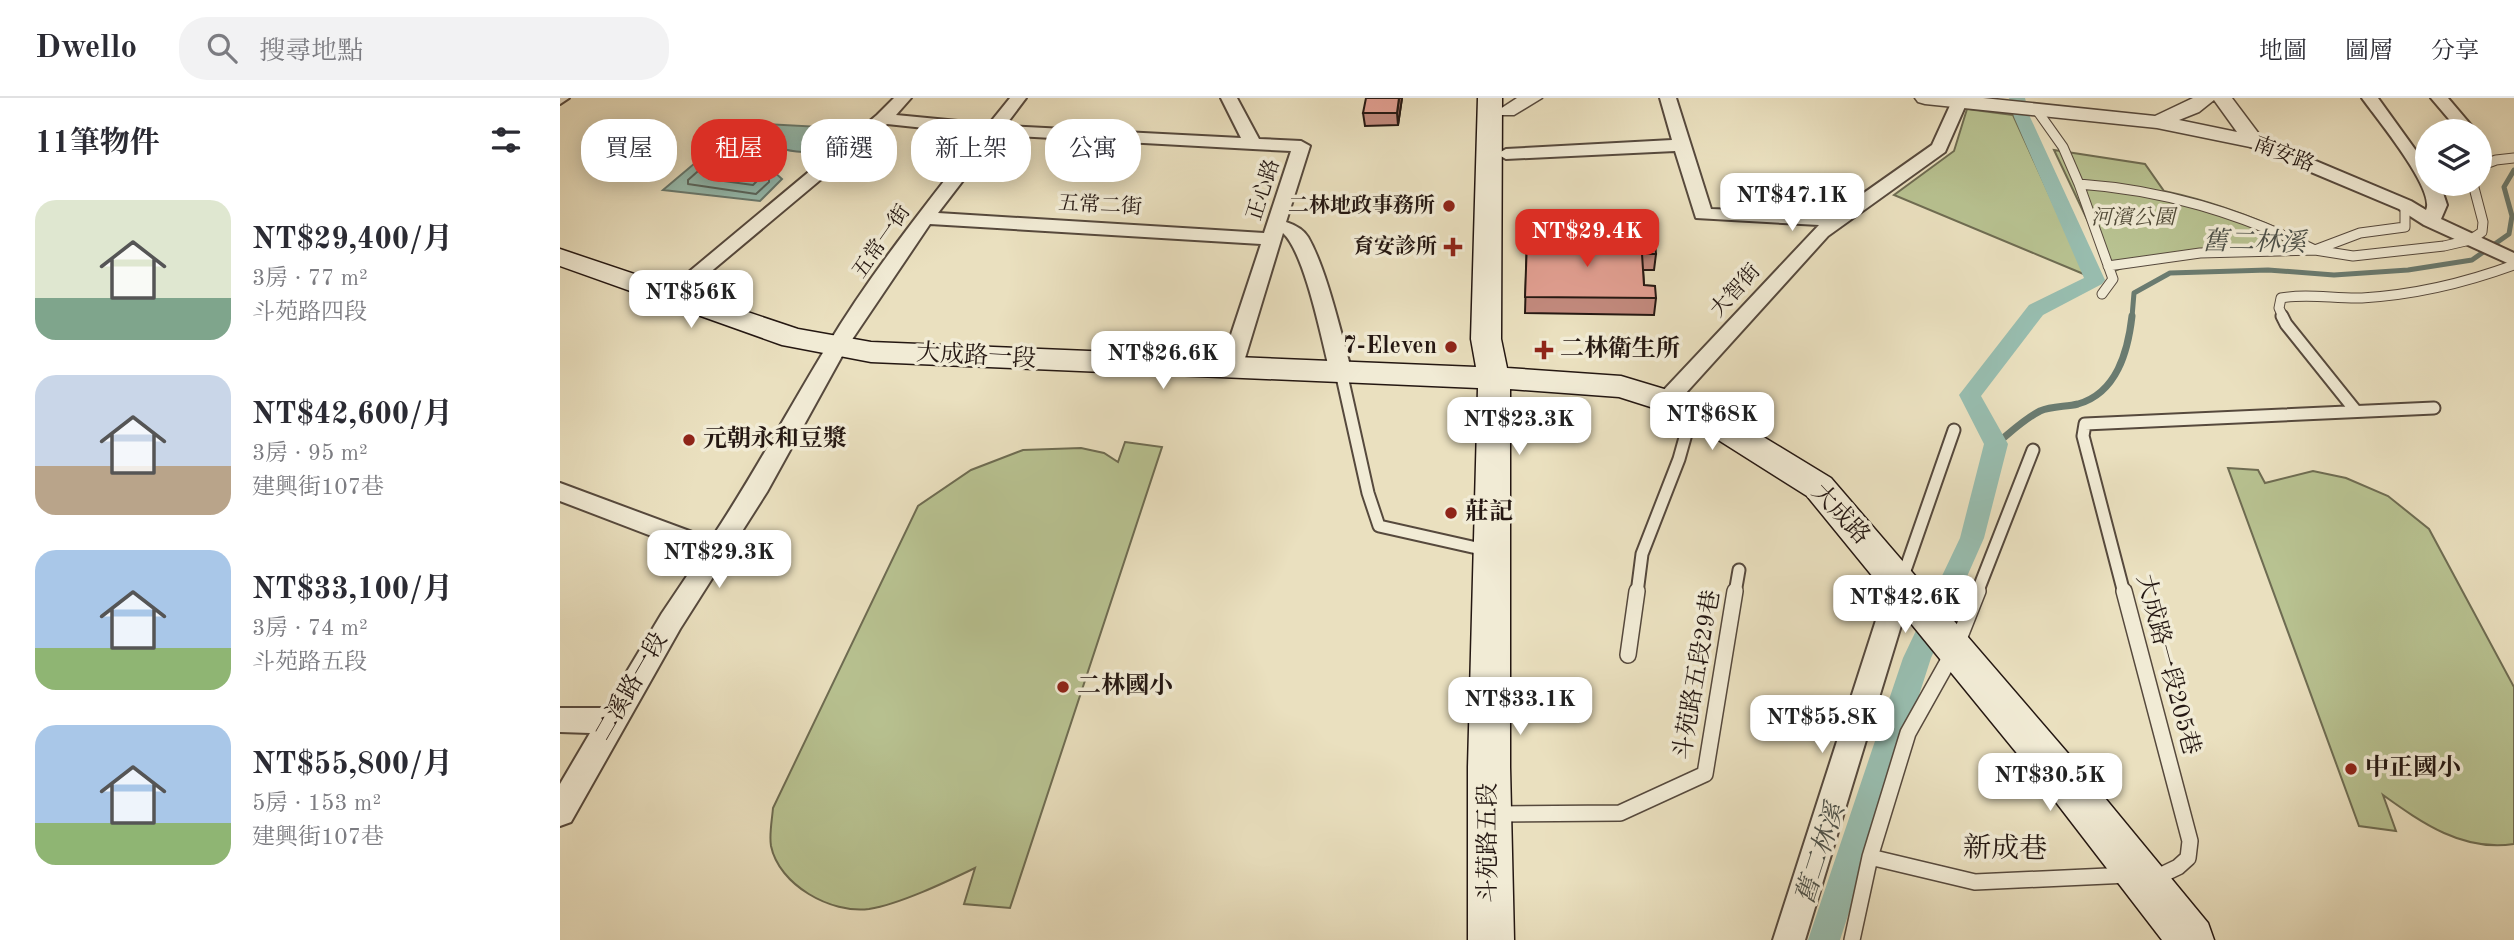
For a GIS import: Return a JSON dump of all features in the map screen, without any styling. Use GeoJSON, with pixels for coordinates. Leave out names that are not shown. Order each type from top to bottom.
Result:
{"type":"FeatureCollection","features":[{"type":"Feature","properties":{"kind":"main road"},"geometry":{"type":"LineString","coordinates":[[1494,378],[1506,342],[1506,154],[1501,102]]}},
{"type":"Feature","properties":{"kind":"main road"},"geometry":{"type":"LineString","coordinates":[[1494,378],[1486,339],[1501,102]]}},
{"type":"Feature","properties":{"kind":"main road"},"geometry":{"type":"LineString","coordinates":[[560,257],[793,338],[837,346]]}},
{"type":"Feature","properties":{"kind":"main road","name":"大成路一段"},"geometry":{"type":"LineString","coordinates":[[837,346],[871,352],[1494,378]]}},
{"type":"Feature","properties":{"kind":"main road","name":"大成路"},"geometry":{"type":"LineString","coordinates":[[1494,378],[1620,387],[1680,404],[1819,487],[1955,649]]}},
{"type":"Feature","properties":{"kind":"main road","name":"斗苑路五段"},"geometry":{"type":"LineString","coordinates":[[1491,940],[1490,543],[1494,378]]}},
{"type":"Feature","properties":{"kind":"main road"},"geometry":{"type":"LineString","coordinates":[[1955,649],[2191,940]]}},
{"type":"Feature","properties":{"kind":"street"},"geometry":{"type":"LineString","coordinates":[[883,119],[903,98]]}},
{"type":"Feature","properties":{"kind":"street","name":"五常一街"},"geometry":{"type":"LineString","coordinates":[[1002,119],[1018,98]]}},
{"type":"Feature","properties":{"kind":"street"},"geometry":{"type":"LineString","coordinates":[[1230,98],[1253,144]]}},
{"type":"Feature","properties":{"kind":"street"},"geometry":{"type":"LineString","coordinates":[[1501,102],[1532,98]]}},
{"type":"Feature","properties":{"kind":"street"},"geometry":{"type":"LineString","coordinates":[[1668,98],[1703,214],[1837,220]]}},
{"type":"Feature","properties":{"kind":"street"},"geometry":{"type":"LineString","coordinates":[[1925,98],[1960,100]]}},
{"type":"Feature","properties":{"kind":"street"},"geometry":{"type":"LineString","coordinates":[[2157,122],[2192,108],[2205,98]]}},
{"type":"Feature","properties":{"kind":"street"},"geometry":{"type":"LineString","coordinates":[[2222,98],[2255,142]]}},
{"type":"Feature","properties":{"kind":"street"},"geometry":{"type":"LineString","coordinates":[[2370,98],[2415,159]]}},
{"type":"Feature","properties":{"kind":"street"},"geometry":{"type":"LineString","coordinates":[[2439,98],[2457,119]]}},
{"type":"Feature","properties":{"kind":"street","name":"南安路"},"geometry":{"type":"LineString","coordinates":[[1960,100],[2157,122],[2255,142],[2405,205],[2431,221],[2513,261]]}},
{"type":"Feature","properties":{"kind":"street","name":"大智街"},"geometry":{"type":"LineString","coordinates":[[1680,404],[1821,232],[1939,148],[1960,100]]}},
{"type":"Feature","properties":{"kind":"street","name":"正心路"},"geometry":{"type":"LineString","coordinates":[[1031,132],[1301,146],[1231,368]]}},
{"type":"Feature","properties":{"kind":"street"},"geometry":{"type":"LineString","coordinates":[[1506,154],[1682,145]]}},
{"type":"Feature","properties":{"kind":"street"},"geometry":{"type":"LineString","coordinates":[[670,296],[807,182]]}},
{"type":"Feature","properties":{"kind":"street","name":"五常一街"},"geometry":{"type":"LineString","coordinates":[[837,346],[925,218],[953,182]]}},
{"type":"Feature","properties":{"kind":"street"},"geometry":{"type":"LineString","coordinates":[[2431,221],[2438,205],[2436,196]]}},
{"type":"Feature","properties":{"kind":"street","name":"五常二街"},"geometry":{"type":"LineString","coordinates":[[925,218],[1274,232]]}},
{"type":"Feature","properties":{"kind":"street"},"geometry":{"type":"LineString","coordinates":[[1274,232],[1289,229],[1299,239],[1341,372]]}},
{"type":"Feature","properties":{"kind":"street","name":"二溪路一段"},"geometry":{"type":"LineString","coordinates":[[560,812],[670,621],[759,486],[837,346]]}},
{"type":"Feature","properties":{"kind":"street"},"geometry":{"type":"LineString","coordinates":[[560,492],[717,551]]}},
{"type":"Feature","properties":{"kind":"street"},"geometry":{"type":"LineString","coordinates":[[1789,940],[1901,583]]}},
{"type":"Feature","properties":{"kind":"street"},"geometry":{"type":"LineString","coordinates":[[560,720],[612,721]]}},
{"type":"Feature","properties":{"kind":"lane"},"geometry":{"type":"LineString","coordinates":[[2036,109],[2063,147],[2113,279],[2102,294]]}},
{"type":"Feature","properties":{"kind":"lane"},"geometry":{"type":"LineString","coordinates":[[2492,162],[2514,158]]}},
{"type":"Feature","properties":{"kind":"lane"},"geometry":{"type":"LineString","coordinates":[[2079,184],[2123,186],[2196,201],[2262,223],[2315,250],[2360,233],[2405,227],[2405,205]]}},
{"type":"Feature","properties":{"kind":"lane"},"geometry":{"type":"LineString","coordinates":[[2108,266],[2200,253],[2315,250],[2353,256],[2473,241],[2482,232],[2483,222],[2476,196]]}},
{"type":"Feature","properties":{"kind":"lane"},"geometry":{"type":"LineString","coordinates":[[2434,408],[2355,410],[2286,324],[2279,308],[2281,298],[2292,295],[2352,298],[2394,294],[2473,279],[2513,261]]}},
{"type":"Feature","properties":{"kind":"lane"},"geometry":{"type":"LineString","coordinates":[[1341,372],[1368,493],[1379,526],[1490,543]]}},
{"type":"Feature","properties":{"kind":"lane"},"geometry":{"type":"LineString","coordinates":[[1628,654],[1642,554],[1679,459],[1680,404]]}},
{"type":"Feature","properties":{"kind":"lane","name":"大成路一段205巷"},"geometry":{"type":"LineString","coordinates":[[2143,878],[2178,867],[2188,858],[2190,841],[2083,436],[2085,424],[2355,410]]}},
{"type":"Feature","properties":{"kind":"lane"},"geometry":{"type":"LineString","coordinates":[[1901,583],[1954,430]]}},
{"type":"Feature","properties":{"kind":"lane"},"geometry":{"type":"LineString","coordinates":[[1852,940],[1870,857],[1908,733],[1955,649],[2033,450]]}},
{"type":"Feature","properties":{"kind":"lane","name":"斗苑路五段29巷"},"geometry":{"type":"LineString","coordinates":[[1489,814],[1620,813],[1705,774],[1739,570]]}},
{"type":"Feature","properties":{"kind":"lane","name":"新成巷"},"geometry":{"type":"LineString","coordinates":[[1870,857],[1975,882],[2143,878]]}},
{"type":"Feature","properties":{"kind":"green space","name":"河濱公園"},"geometry":{"type":"Polygon","coordinates":[[[1967,109],[2013,115],[2086,275],[1894,195],[1954,151],[1967,109]]]}},
{"type":"Feature","properties":{"kind":"green space","name":"河濱公園"},"geometry":{"type":"Polygon","coordinates":[[[2054,150],[2145,164],[2164,191],[2245,215],[2322,250],[2142,260],[2112,272],[2054,150]]]}},
{"type":"Feature","properties":{"kind":"green space"},"geometry":{"type":"Polygon","coordinates":[[[1125,442],[1162,447],[1010,908],[964,904],[975,868],[909,898],[869,909],[839,907],[809,894],[784,873],[776,860],[770,842],[773,808],[918,506],[971,470],[1023,450],[1081,448],[1104,453],[1118,462],[1125,442]]]}},
{"type":"Feature","properties":{"kind":"green space"},"geometry":{"type":"Polygon","coordinates":[[[2228,468],[2258,470],[2265,483],[2313,471],[2346,478],[2388,496],[2429,529],[2514,687],[2514,844],[2478,844],[2460,839],[2428,825],[2383,795],[2396,831],[2359,826],[2228,468]]]}},
{"type":"Feature","properties":{"kind":"water"},"geometry":{"type":"Polygon","coordinates":[[[787,125],[801,126],[801,152],[789,150],[787,125]]]}},
{"type":"Feature","properties":{"kind":"water"},"geometry":{"type":"Polygon","coordinates":[[[691,166],[691,182],[779,182],[760,201],[663,190],[672,182],[677,182],[677,178],[691,166]]]}},
{"type":"Feature","properties":{"kind":"building"},"geometry":{"type":"Polygon","coordinates":[[[1366,98],[1399,98],[1397,113],[1363,113],[1366,98]]]}},
{"type":"Feature","properties":{"kind":"building"},"geometry":{"type":"Polygon","coordinates":[[[1527,240],[1655,242],[1656,254],[1642,254],[1644,285],[1655,286],[1656,298],[1525,297],[1527,240]]]}},
{"type":"Feature","properties":{"kind":"waterway","name":"舊二林溪"},"geometry":{"type":"LineString","coordinates":[[1824,940],[1917,658],[1972,538],[1996,444],[1970,395],[2036,310],[2095,280],[2022,117],[2017,98]]}},
{"type":"Feature","properties":{"kind":"waterway","name":"舊二林溪"},"geometry":{"type":"LineString","coordinates":[[2132,317],[2134,293],[2170,273],[2268,270],[2334,275],[2408,270],[2472,260],[2509,234],[2512,216],[2504,187],[2514,170]]}},
{"type":"Feature","properties":{"kind":"waterway","name":"舊二林溪"},"geometry":{"type":"LineString","coordinates":[[1996,444],[2040,411],[2078,404],[2102,391],[2118,369],[2132,316]]}},
{"type":"Feature","properties":{"kind":"place","name":"二林地政事務所"},"geometry":{"type":"Point","coordinates":[1449,206]}},
{"type":"Feature","properties":{"kind":"place","name":"育安診所"},"geometry":{"type":"Point","coordinates":[1453,247]}},
{"type":"Feature","properties":{"kind":"place","name":"7-Eleven"},"geometry":{"type":"Point","coordinates":[1451,347]}},
{"type":"Feature","properties":{"kind":"place","name":"二林衛生所"},"geometry":{"type":"Point","coordinates":[1544,350]}},
{"type":"Feature","properties":{"kind":"place","name":"元朝永和豆漿"},"geometry":{"type":"Point","coordinates":[689,440]}},
{"type":"Feature","properties":{"kind":"place","name":"莊記"},"geometry":{"type":"Point","coordinates":[1451,513]}},
{"type":"Feature","properties":{"kind":"place","name":"二林國小"},"geometry":{"type":"Point","coordinates":[1063,687]}},
{"type":"Feature","properties":{"kind":"place","name":"中正國小"},"geometry":{"type":"Point","coordinates":[2351,769]}}]}
